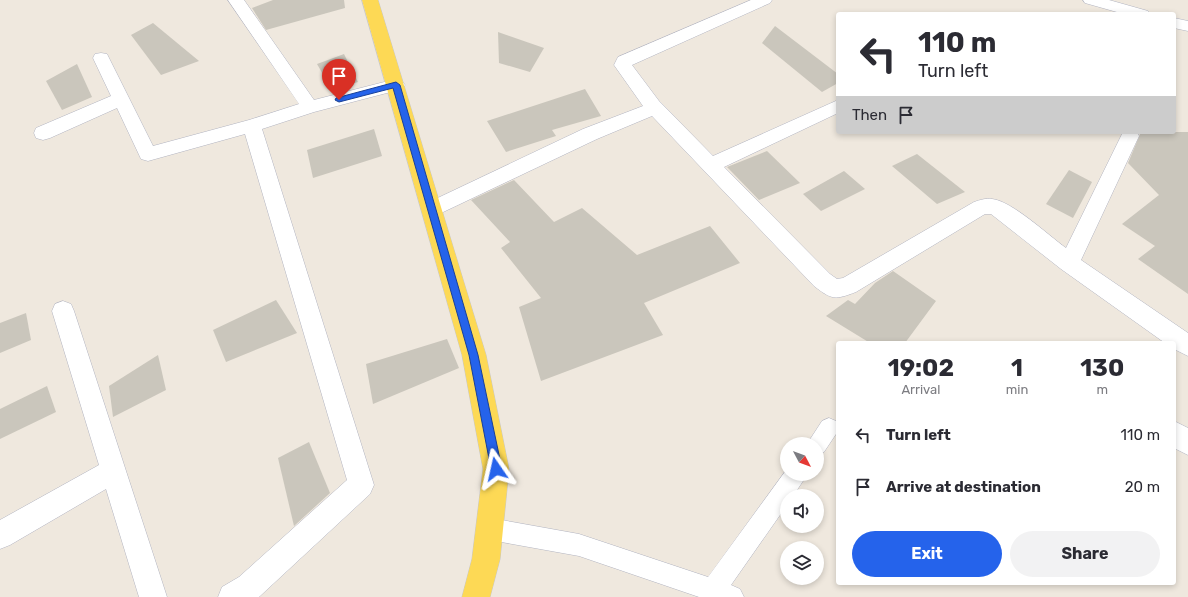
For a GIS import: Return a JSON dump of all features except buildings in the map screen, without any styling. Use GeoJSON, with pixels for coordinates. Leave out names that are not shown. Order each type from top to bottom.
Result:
{"type":"FeatureCollection","features":[{"type":"Feature","properties":{"kind":"main road"},"geometry":{"type":"LineString","coordinates":[[370,0],[474,355],[496,469],[486,559],[476,597]]}},
{"type":"Feature","properties":{"kind":"street"},"geometry":{"type":"LineString","coordinates":[[236,0],[310,107]]}},
{"type":"Feature","properties":{"kind":"street"},"geometry":{"type":"LineString","coordinates":[[764,0],[624,61],[623,65],[630,77],[655,108],[822,280],[834,289],[848,286],[982,207],[991,206],[999,208],[1069,263],[1188,346]]}},
{"type":"Feature","properties":{"kind":"street"},"geometry":{"type":"LineString","coordinates":[[1091,0],[1141,9]]}},
{"type":"Feature","properties":{"kind":"street"},"geometry":{"type":"LineString","coordinates":[[1176,23],[1188,26]]}},
{"type":"Feature","properties":{"kind":"street"},"geometry":{"type":"LineString","coordinates":[[101,58],[148,154],[252,126],[310,107],[396,85]]}},
{"type":"Feature","properties":{"kind":"street"},"geometry":{"type":"LineString","coordinates":[[43,133],[121,99]]}},
{"type":"Feature","properties":{"kind":"street"},"geometry":{"type":"LineString","coordinates":[[710,165],[836,107]]}},
{"type":"Feature","properties":{"kind":"street"},"geometry":{"type":"LineString","coordinates":[[432,209],[590,134],[655,108]]}},
{"type":"Feature","properties":{"kind":"street"},"geometry":{"type":"LineString","coordinates":[[246,594],[361,485],[252,126]]}},
{"type":"Feature","properties":{"kind":"street"},"geometry":{"type":"LineString","coordinates":[[1069,263],[1130,136]]}},
{"type":"Feature","properties":{"kind":"street"},"geometry":{"type":"LineString","coordinates":[[64,311],[153,597]]}},
{"type":"Feature","properties":{"kind":"street"},"geometry":{"type":"LineString","coordinates":[[1176,434],[1188,443]]}},
{"type":"Feature","properties":{"kind":"street"},"geometry":{"type":"LineString","coordinates":[[0,535],[113,471]]}},
{"type":"Feature","properties":{"kind":"lane"},"geometry":{"type":"LineString","coordinates":[[823,437],[829,428]]}},
{"type":"Feature","properties":{"kind":"lane"},"geometry":{"type":"LineString","coordinates":[[490,529],[551,539],[579,546],[722,594],[792,481]]}},
{"type":"Feature","properties":{"kind":"route"},"geometry":{"type":"LineString","coordinates":[[339,100],[396,85],[474,355],[496,469]]}}]}
